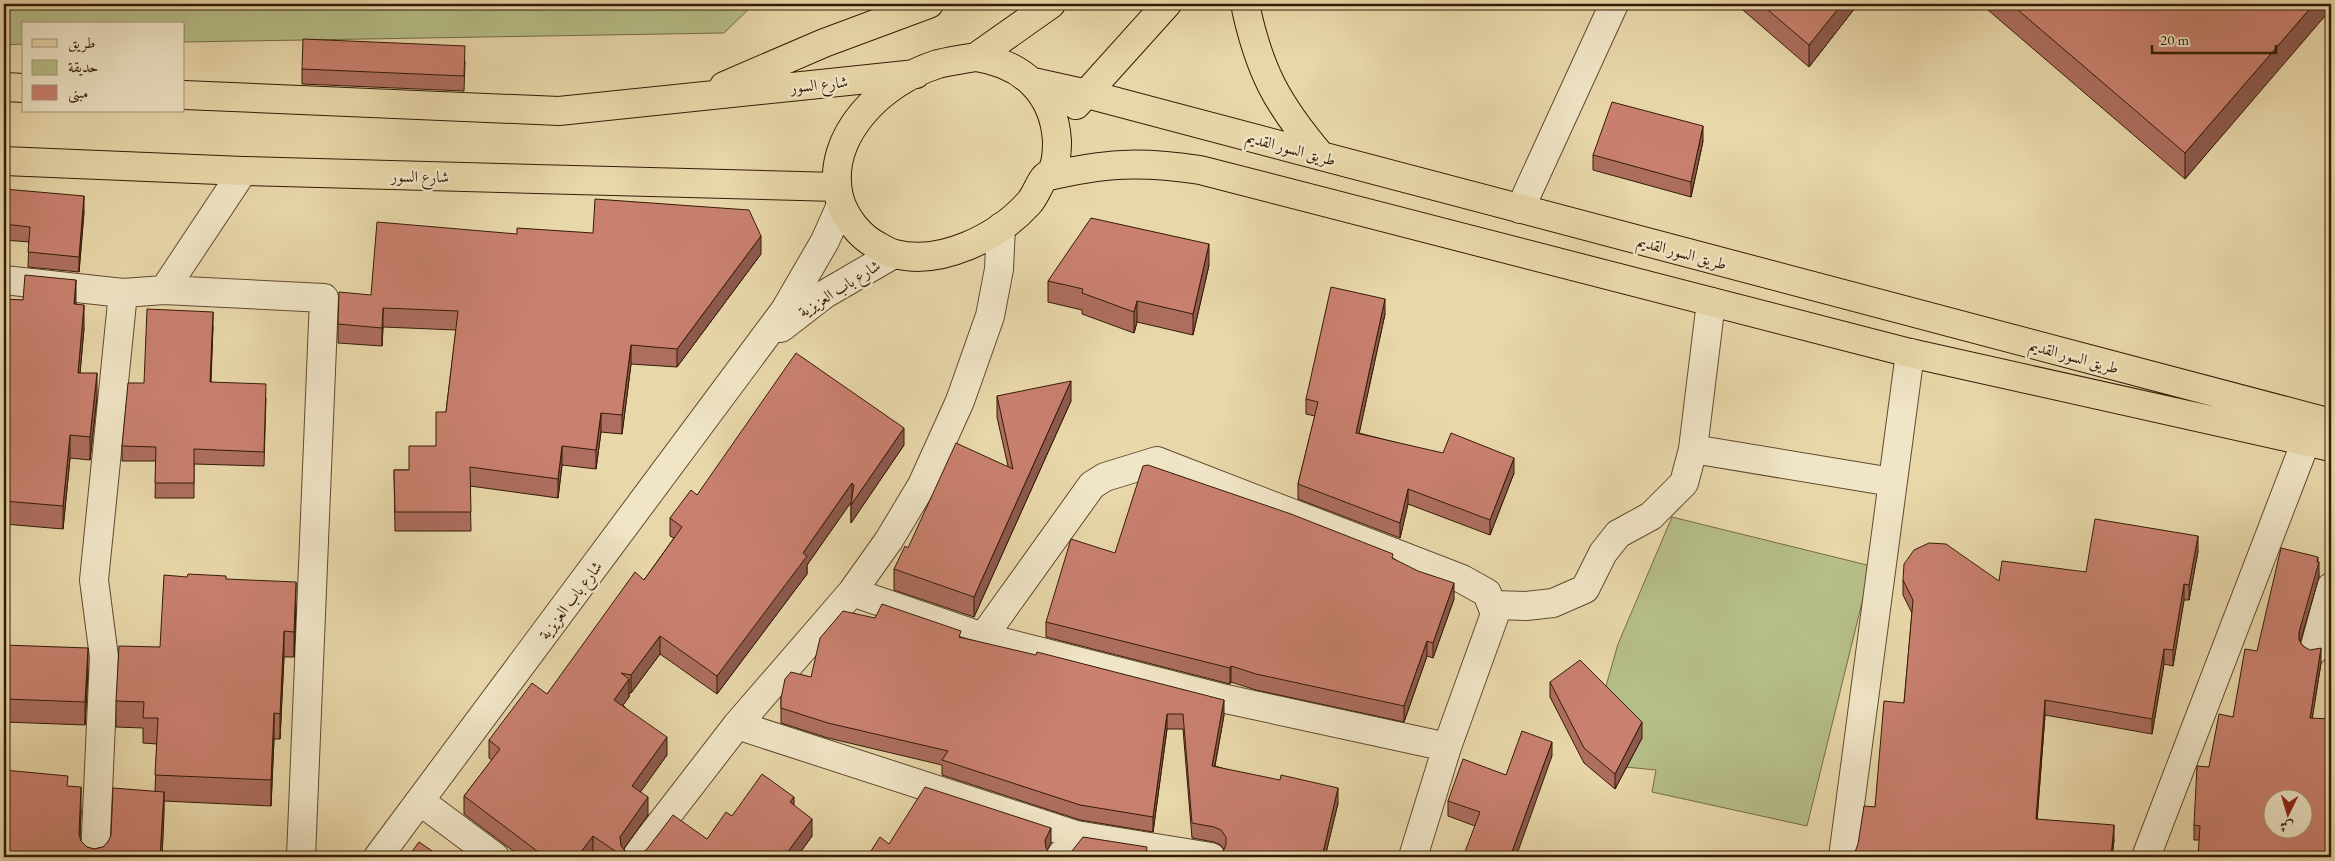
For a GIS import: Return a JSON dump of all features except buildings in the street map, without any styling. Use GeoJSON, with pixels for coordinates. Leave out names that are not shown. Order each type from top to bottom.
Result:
{"type":"FeatureCollection","features":[{"type":"Feature","properties":{"kind":"main road"},"geometry":{"type":"LineString","coordinates":[[699,97],[824,43],[929,4]]}},
{"type":"Feature","properties":{"kind":"main road"},"geometry":{"type":"LineString","coordinates":[[976,57],[1051,4]]}},
{"type":"Feature","properties":{"kind":"main road"},"geometry":{"type":"LineString","coordinates":[[1056,127],[1167,4]]}},
{"type":"Feature","properties":{"kind":"main road"},"geometry":{"type":"LineString","coordinates":[[1245,4],[1254,44],[1270,85],[1293,123],[1320,156]]}},
{"type":"Feature","properties":{"kind":"main road"},"geometry":{"type":"LineString","coordinates":[[976,57],[996,60],[1016,69],[1033,82],[1048,103],[1056,127],[1057,149],[1052,170],[1045,177],[1030,203],[1001,227],[982,238],[943,254],[921,257],[894,254],[869,242],[850,222],[839,196],[837,162],[849,132],[876,101],[916,74],[938,64],[976,57]]}},
{"type":"Feature","properties":{"kind":"main road","name":"شارع السور"},"geometry":{"type":"LineString","coordinates":[[185,95],[559,111],[916,74]]}},
{"type":"Feature","properties":{"kind":"main road","name":"طريق السور القديم"},"geometry":{"type":"LineString","coordinates":[[1033,82],[1087,94],[1520,209],[2322,433]]}},
{"type":"Feature","properties":{"kind":"main road"},"geometry":{"type":"LineString","coordinates":[[4,87],[22,88]]}},
{"type":"Feature","properties":{"kind":"main road","name":"شارع السور"},"geometry":{"type":"LineString","coordinates":[[4,161],[839,196]]}},
{"type":"Feature","properties":{"kind":"main road","name":"طريق السور القديم"},"geometry":{"type":"LineString","coordinates":[[1045,177],[1088,167],[1125,163],[1163,164],[1200,170],[1910,353],[2322,433]]}},
{"type":"Feature","properties":{"kind":"street"},"geometry":{"type":"LineString","coordinates":[[1520,209],[1614,4]]}},
{"type":"Feature","properties":{"kind":"street"},"geometry":{"type":"LineString","coordinates":[[164,290],[243,171]]}},
{"type":"Feature","properties":{"kind":"street","name":"شارع باب العزيزية"},"geometry":{"type":"LineString","coordinates":[[378,857],[762,343],[806,276],[839,196]]}},
{"type":"Feature","properties":{"kind":"street"},"geometry":{"type":"LineString","coordinates":[[635,857],[736,725],[852,592],[889,540],[922,485],[960,401],[990,316],[999,269],[1001,227]]}},
{"type":"Feature","properties":{"kind":"street","name":"شارع باب العزيزية"},"geometry":{"type":"LineString","coordinates":[[762,343],[825,294],[894,254]]}},
{"type":"Feature","properties":{"kind":"street"},"geometry":{"type":"LineString","coordinates":[[4,280],[123,293],[164,290],[324,298],[301,857]]}},
{"type":"Feature","properties":{"kind":"street"},"geometry":{"type":"LineString","coordinates":[[95,857],[104,657],[94,580],[123,293]]}},
{"type":"Feature","properties":{"kind":"street"},"geometry":{"type":"LineString","coordinates":[[1494,606],[1526,606],[1553,603],[1585,589],[1604,553],[1618,534],[1651,516],[1684,483],[1693,449],[1711,302]]}},
{"type":"Feature","properties":{"kind":"street"},"geometry":{"type":"LineString","coordinates":[[1843,857],[1910,353]]}},
{"type":"Feature","properties":{"kind":"street"},"geometry":{"type":"LineString","coordinates":[[2146,857],[2322,433]]}},
{"type":"Feature","properties":{"kind":"street"},"geometry":{"type":"LineString","coordinates":[[1693,449],[1892,482]]}},
{"type":"Feature","properties":{"kind":"street"},"geometry":{"type":"LineString","coordinates":[[983,636],[1092,485],[1105,476],[1157,461],[1462,579],[1487,593],[1494,606],[1495,614],[1493,625],[1447,747],[1413,857]]}},
{"type":"Feature","properties":{"kind":"street"},"geometry":{"type":"LineString","coordinates":[[2314,650],[2331,587]]}},
{"type":"Feature","properties":{"kind":"street"},"geometry":{"type":"LineString","coordinates":[[852,592],[983,636],[1226,699],[1447,747]]}},
{"type":"Feature","properties":{"kind":"street"},"geometry":{"type":"LineString","coordinates":[[736,725],[1076,835],[1199,856]]}},
{"type":"Feature","properties":{"kind":"street"},"geometry":{"type":"LineString","coordinates":[[420,801],[495,857]]}},
{"type":"Feature","properties":{"kind":"street"},"geometry":{"type":"LineString","coordinates":[[1060,857],[1076,835]]}},
{"type":"Feature","properties":{"kind":"green space"},"geometry":{"type":"Polygon","coordinates":[[[4,4],[754,4],[724,33],[185,42],[185,22],[22,22],[22,44],[4,45],[4,4]]]}},
{"type":"Feature","properties":{"kind":"green space"},"geometry":{"type":"Polygon","coordinates":[[[1672,517],[1871,566],[1807,826],[1652,792],[1656,770],[1584,763],[1618,644],[1672,517]]]}}]}
